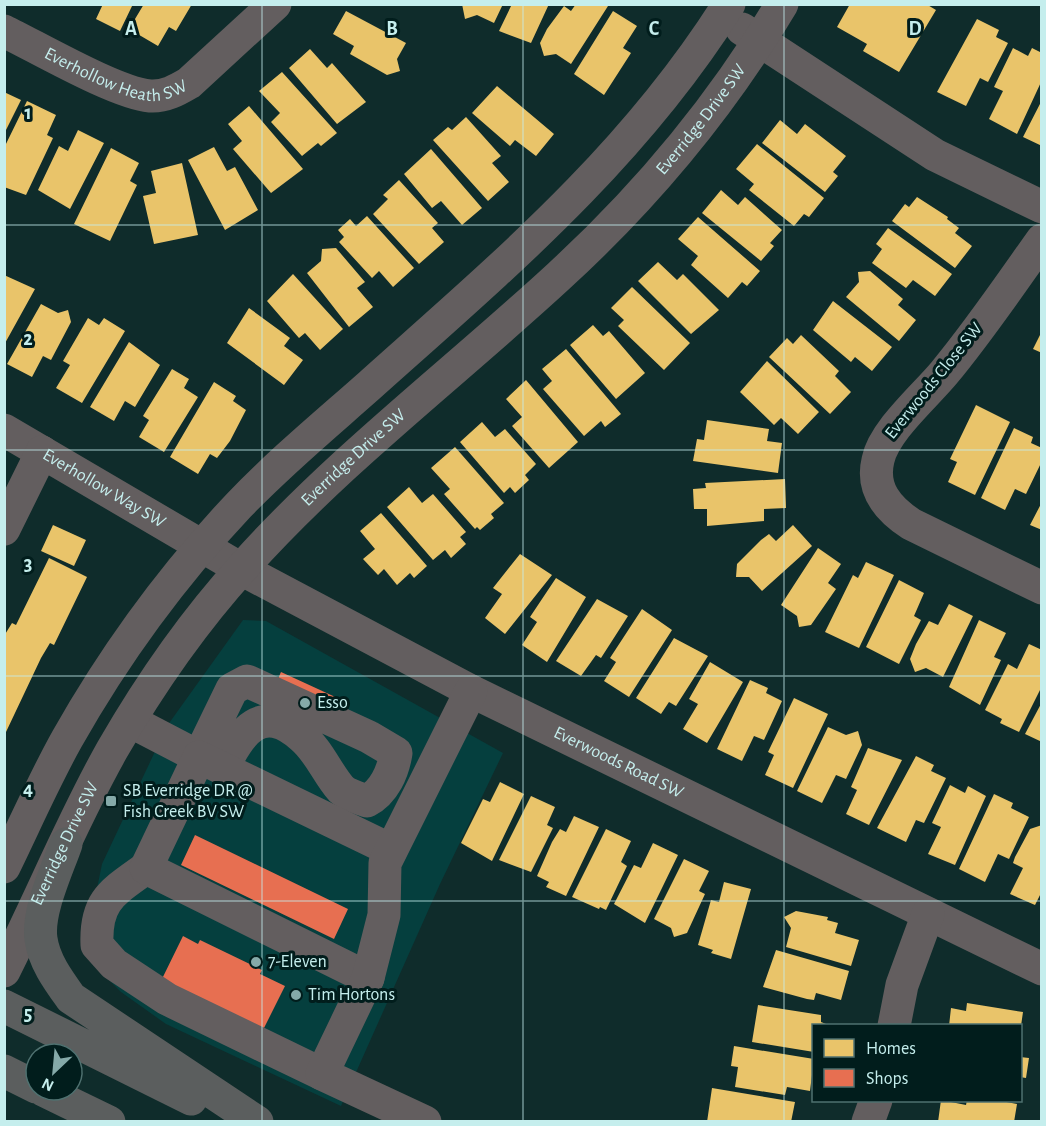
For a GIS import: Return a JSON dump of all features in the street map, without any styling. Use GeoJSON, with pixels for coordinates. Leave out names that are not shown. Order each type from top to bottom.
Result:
{"type":"FeatureCollection","features":[{"type":"Feature","properties":{"kind":"main road"},"geometry":{"type":"LineString","coordinates":[[66,844],[45,906],[41,939],[53,972],[71,998],[257,1122]]}},
{"type":"Feature","properties":{"kind":"main road"},"geometry":{"type":"LineString","coordinates":[[4,1006],[236,1122]]}},
{"type":"Feature","properties":{"kind":"main road"},"geometry":{"type":"LineString","coordinates":[[4,1071],[24,1080]]}},
{"type":"Feature","properties":{"kind":"main road"},"geometry":{"type":"LineString","coordinates":[[67,1102],[108,1122]]}},
{"type":"Feature","properties":{"kind":"street","name":"Everhollow Heath SW"},"geometry":{"type":"LineString","coordinates":[[4,31],[124,90],[160,95],[173,92],[189,83],[275,4]]}},
{"type":"Feature","properties":{"kind":"street","name":"Everridge Drive SW"},"geometry":{"type":"LineString","coordinates":[[4,971],[89,793],[130,721],[186,636],[241,569],[304,505],[583,253],[652,181],[730,84],[782,4]]}},
{"type":"Feature","properties":{"kind":"street"},"geometry":{"type":"LineString","coordinates":[[4,867],[66,741],[98,687],[152,607],[202,546],[279,466],[488,281],[567,207],[615,155],[675,81],[719,8],[759,41],[925,149],[1041,207]]}},
{"type":"Feature","properties":{"kind":"street","name":"Everwoods Close SW"},"geometry":{"type":"LineString","coordinates":[[1041,240],[945,372],[883,444],[877,462],[877,477],[882,497],[896,514],[1041,588]]}},
{"type":"Feature","properties":{"kind":"street"},"geometry":{"type":"LineString","coordinates":[[488,281],[516,314]]}},
{"type":"Feature","properties":{"kind":"street","name":"Everhollow Way SW"},"geometry":{"type":"LineString","coordinates":[[4,430],[202,546]]}},
{"type":"Feature","properties":{"kind":"street"},"geometry":{"type":"LineString","coordinates":[[4,529],[42,452]]}},
{"type":"Feature","properties":{"kind":"street","name":"Everwoods Road SW"},"geometry":{"type":"LineString","coordinates":[[202,546],[471,691],[1041,969]]}},
{"type":"Feature","properties":{"kind":"street"},"geometry":{"type":"LineString","coordinates":[[211,762],[236,741],[249,726],[266,720],[284,725],[302,736],[343,792],[367,801],[379,795],[394,765],[396,753],[369,737],[247,681],[232,690],[211,762],[146,868],[110,895],[96,921],[97,945],[114,964],[167,999],[425,1122]]}},
{"type":"Feature","properties":{"kind":"street"},"geometry":{"type":"LineString","coordinates":[[322,1074],[368,978],[384,915],[385,863],[471,691]]}},
{"type":"Feature","properties":{"kind":"street"},"geometry":{"type":"LineString","coordinates":[[130,721],[391,850]]}},
{"type":"Feature","properties":{"kind":"street"},"geometry":{"type":"LineString","coordinates":[[146,868],[368,978]]}},
{"type":"Feature","properties":{"kind":"street"},"geometry":{"type":"LineString","coordinates":[[894,1024],[902,985],[928,914]]}},
{"type":"Feature","properties":{"kind":"street"},"geometry":{"type":"LineString","coordinates":[[868,1122],[876,1102]]}},
{"type":"Feature","properties":{"kind":"shaded area"},"geometry":{"type":"Polygon","coordinates":[[[243,620],[266,621],[503,753],[440,884],[341,1106],[166,1024],[121,992],[95,966],[87,937],[102,864],[167,726],[243,620]]]}},
{"type":"Feature","properties":{"kind":"building: Homes"},"geometry":{"type":"Polygon","coordinates":[[[103,4],[133,4],[120,31],[96,19],[103,4]]]}},
{"type":"Feature","properties":{"kind":"building: Homes"},"geometry":{"type":"Polygon","coordinates":[[[144,4],[192,4],[176,31],[169,27],[158,46],[129,29],[144,4]]]}},
{"type":"Feature","properties":{"kind":"building: Homes"},"geometry":{"type":"Polygon","coordinates":[[[462,4],[503,4],[494,23],[477,15],[465,19],[462,4]]]}},
{"type":"Feature","properties":{"kind":"building: Homes"},"geometry":{"type":"Polygon","coordinates":[[[512,4],[549,4],[531,43],[499,31],[512,4]]]}},
{"type":"Feature","properties":{"kind":"building: Homes"},"geometry":{"type":"Polygon","coordinates":[[[576,4],[608,6],[571,64],[556,54],[544,56],[540,43],[547,29],[564,6],[571,11],[576,4]]]}},
{"type":"Feature","properties":{"kind":"building: Homes"},"geometry":{"type":"Polygon","coordinates":[[[850,4],[926,4],[936,10],[899,72],[863,51],[867,44],[837,27],[850,4]]]}},
{"type":"Feature","properties":{"kind":"building: Homes"},"geometry":{"type":"Polygon","coordinates":[[[346,11],[406,43],[397,59],[400,71],[387,75],[350,54],[354,46],[333,34],[346,11]]]}},
{"type":"Feature","properties":{"kind":"building: Homes"},"geometry":{"type":"Polygon","coordinates":[[[613,11],[637,26],[623,48],[631,53],[604,95],[574,74],[613,11]]]}},
{"type":"Feature","properties":{"kind":"building: Homes"},"geometry":{"type":"Polygon","coordinates":[[[977,19],[999,30],[996,37],[1008,43],[988,82],[980,78],[966,106],[937,92],[977,19]]]}},
{"type":"Feature","properties":{"kind":"building: Homes"},"geometry":{"type":"Polygon","coordinates":[[[1013,48],[1028,56],[1032,48],[1042,53],[1042,80],[1017,134],[989,119],[1003,91],[994,87],[1013,48]]]}},
{"type":"Feature","properties":{"kind":"building: Homes"},"geometry":{"type":"Polygon","coordinates":[[[310,49],[327,68],[332,63],[366,102],[337,124],[289,68],[310,49]]]}},
{"type":"Feature","properties":{"kind":"building: Homes"},"geometry":{"type":"Polygon","coordinates":[[[282,72],[337,133],[321,146],[318,143],[302,156],[271,122],[280,113],[259,91],[282,72]]]}},
{"type":"Feature","properties":{"kind":"building: Homes"},"geometry":{"type":"Polygon","coordinates":[[[497,86],[554,134],[536,156],[515,140],[510,146],[472,113],[497,86]]]}},
{"type":"Feature","properties":{"kind":"building: Homes"},"geometry":{"type":"Polygon","coordinates":[[[4,92],[21,100],[4,134],[4,92]]]}},
{"type":"Feature","properties":{"kind":"building: Homes"},"geometry":{"type":"Polygon","coordinates":[[[1042,100],[1042,146],[1023,137],[1042,100]]]}},
{"type":"Feature","properties":{"kind":"building: Homes"},"geometry":{"type":"Polygon","coordinates":[[[27,101],[56,115],[47,135],[53,138],[26,195],[4,187],[4,148],[27,101]]]}},
{"type":"Feature","properties":{"kind":"building: Homes"},"geometry":{"type":"Polygon","coordinates":[[[249,106],[303,169],[271,193],[233,149],[242,141],[228,124],[249,106]]]}},
{"type":"Feature","properties":{"kind":"building: Homes"},"geometry":{"type":"Polygon","coordinates":[[[466,117],[501,156],[492,163],[509,182],[488,201],[433,140],[448,127],[452,130],[466,117]]]}},
{"type":"Feature","properties":{"kind":"building: Homes"},"geometry":{"type":"Polygon","coordinates":[[[780,120],[797,134],[805,124],[846,156],[833,172],[838,176],[825,192],[762,143],[780,120]]]}},
{"type":"Feature","properties":{"kind":"building: Homes"},"geometry":{"type":"Polygon","coordinates":[[[78,130],[104,143],[70,209],[38,190],[59,146],[68,151],[78,130]]]}},
{"type":"Feature","properties":{"kind":"building: Homes"},"geometry":{"type":"Polygon","coordinates":[[[757,144],[824,198],[809,217],[804,214],[794,226],[749,190],[754,184],[736,169],[757,144]]]}},
{"type":"Feature","properties":{"kind":"building: Homes"},"geometry":{"type":"Polygon","coordinates":[[[214,147],[227,171],[235,167],[258,210],[225,230],[188,160],[214,147]]]}},
{"type":"Feature","properties":{"kind":"building: Homes"},"geometry":{"type":"Polygon","coordinates":[[[111,148],[139,163],[130,181],[137,185],[110,241],[74,224],[111,148]]]}},
{"type":"Feature","properties":{"kind":"building: Homes"},"geometry":{"type":"Polygon","coordinates":[[[431,149],[482,208],[462,225],[441,201],[432,208],[404,174],[431,149]]]}},
{"type":"Feature","properties":{"kind":"building: Homes"},"geometry":{"type":"Polygon","coordinates":[[[182,163],[198,235],[154,244],[143,196],[156,193],[151,171],[182,163]]]}},
{"type":"Feature","properties":{"kind":"building: Homes"},"geometry":{"type":"Polygon","coordinates":[[[399,180],[438,223],[432,228],[444,242],[419,264],[373,214],[388,199],[383,195],[399,180]]]}},
{"type":"Feature","properties":{"kind":"building: Homes"},"geometry":{"type":"Polygon","coordinates":[[[721,190],[738,205],[745,197],[782,230],[770,243],[774,246],[761,261],[702,213],[721,190]]]}},
{"type":"Feature","properties":{"kind":"building: Homes"},"geometry":{"type":"Polygon","coordinates":[[[917,197],[948,217],[947,219],[959,228],[955,233],[972,246],[955,268],[892,221],[905,204],[909,207],[917,197]]]}},
{"type":"Feature","properties":{"kind":"building: Homes"},"geometry":{"type":"Polygon","coordinates":[[[367,216],[414,268],[393,287],[379,271],[372,278],[339,242],[344,237],[338,230],[350,219],[356,226],[367,216]]]}},
{"type":"Feature","properties":{"kind":"building: Homes"},"geometry":{"type":"Polygon","coordinates":[[[698,217],[760,271],[747,286],[742,282],[728,298],[691,265],[698,256],[678,239],[698,217]]]}},
{"type":"Feature","properties":{"kind":"building: Homes"},"geometry":{"type":"Polygon","coordinates":[[[888,228],[952,274],[935,296],[913,280],[906,288],[872,263],[882,249],[876,244],[888,228]]]}},
{"type":"Feature","properties":{"kind":"building: Homes"},"geometry":{"type":"Polygon","coordinates":[[[336,248],[365,282],[357,288],[373,307],[349,327],[307,273],[321,261],[322,249],[336,248]]]}},
{"type":"Feature","properties":{"kind":"building: Homes"},"geometry":{"type":"Polygon","coordinates":[[[658,262],[677,280],[683,274],[719,310],[691,334],[638,281],[658,262]]]}},
{"type":"Feature","properties":{"kind":"building: Homes"},"geometry":{"type":"Polygon","coordinates":[[[870,271],[903,299],[898,305],[916,320],[899,341],[846,297],[859,282],[858,272],[870,271]]]}},
{"type":"Feature","properties":{"kind":"building: Homes"},"geometry":{"type":"Polygon","coordinates":[[[293,274],[343,329],[320,350],[305,333],[299,338],[267,301],[293,274]]]}},
{"type":"Feature","properties":{"kind":"building: Homes"},"geometry":{"type":"Polygon","coordinates":[[[4,275],[35,289],[4,345],[4,275]]]}},
{"type":"Feature","properties":{"kind":"building: Homes"},"geometry":{"type":"Polygon","coordinates":[[[632,287],[690,343],[664,370],[618,326],[624,320],[611,308],[632,287]]]}},
{"type":"Feature","properties":{"kind":"building: Homes"},"geometry":{"type":"Polygon","coordinates":[[[833,301],[892,347],[872,371],[855,357],[851,362],[813,330],[833,301]]]}},
{"type":"Feature","properties":{"kind":"building: Homes"},"geometry":{"type":"Polygon","coordinates":[[[41,304],[58,313],[68,310],[71,322],[51,360],[43,356],[32,377],[7,364],[41,304]]]}},
{"type":"Feature","properties":{"kind":"building: Homes"},"geometry":{"type":"Polygon","coordinates":[[[249,308],[290,338],[284,346],[303,360],[284,385],[227,343],[249,308]]]}},
{"type":"Feature","properties":{"kind":"building: Homes"},"geometry":{"type":"Polygon","coordinates":[[[88,318],[99,325],[104,318],[125,331],[82,403],[56,388],[70,365],[63,361],[88,318]]]}},
{"type":"Feature","properties":{"kind":"building: Homes"},"geometry":{"type":"Polygon","coordinates":[[[593,325],[603,336],[609,331],[645,373],[616,399],[570,345],[593,325]]]}},
{"type":"Feature","properties":{"kind":"building: Homes"},"geometry":{"type":"Polygon","coordinates":[[[1042,331],[1042,353],[1033,349],[1042,331]]]}},
{"type":"Feature","properties":{"kind":"building: Homes"},"geometry":{"type":"Polygon","coordinates":[[[801,335],[839,371],[835,376],[851,392],[830,414],[769,357],[787,338],[793,344],[801,335]]]}},
{"type":"Feature","properties":{"kind":"building: Homes"},"geometry":{"type":"Polygon","coordinates":[[[129,342],[160,365],[135,407],[125,401],[114,421],[90,407],[129,342]]]}},
{"type":"Feature","properties":{"kind":"building: Homes"},"geometry":{"type":"Polygon","coordinates":[[[566,349],[621,414],[605,427],[601,421],[584,436],[543,389],[552,381],[542,369],[566,349]]]}},
{"type":"Feature","properties":{"kind":"building: Homes"},"geometry":{"type":"Polygon","coordinates":[[[767,361],[819,412],[798,434],[781,418],[774,425],[740,392],[767,361]]]}},
{"type":"Feature","properties":{"kind":"building: Homes"},"geometry":{"type":"Polygon","coordinates":[[[172,369],[189,379],[184,388],[198,397],[164,452],[139,437],[149,420],[143,416],[172,369]]]}},
{"type":"Feature","properties":{"kind":"building: Homes"},"geometry":{"type":"Polygon","coordinates":[[[526,380],[578,442],[549,468],[512,426],[522,417],[506,399],[526,380]]]}},
{"type":"Feature","properties":{"kind":"building: Homes"},"geometry":{"type":"Polygon","coordinates":[[[214,382],[236,396],[233,401],[246,410],[230,441],[217,458],[210,454],[198,474],[170,457],[214,382]]]}},
{"type":"Feature","properties":{"kind":"building: Homes"},"geometry":{"type":"Polygon","coordinates":[[[976,405],[1010,422],[975,495],[948,482],[957,462],[950,459],[976,405]]]}},
{"type":"Feature","properties":{"kind":"building: Homes"},"geometry":{"type":"Polygon","coordinates":[[[707,420],[769,429],[767,441],[782,443],[778,473],[693,461],[697,439],[704,440],[707,420]]]}},
{"type":"Feature","properties":{"kind":"building: Homes"},"geometry":{"type":"Polygon","coordinates":[[[482,422],[495,437],[505,429],[536,464],[525,475],[529,480],[515,493],[510,487],[504,493],[460,442],[482,422]]]}},
{"type":"Feature","properties":{"kind":"building: Homes"},"geometry":{"type":"Polygon","coordinates":[[[1014,428],[1033,437],[1031,443],[1042,448],[1042,461],[1026,494],[1015,489],[1005,510],[981,498],[1014,428]]]}},
{"type":"Feature","properties":{"kind":"building: Homes"},"geometry":{"type":"Polygon","coordinates":[[[455,447],[504,503],[491,514],[494,518],[480,530],[477,527],[475,529],[444,494],[450,489],[431,468],[455,447]]]}},
{"type":"Feature","properties":{"kind":"building: Homes"},"geometry":{"type":"Polygon","coordinates":[[[785,479],[786,508],[764,509],[764,521],[707,526],[707,509],[694,509],[693,489],[706,488],[705,483],[785,479]]]}},
{"type":"Feature","properties":{"kind":"building: Homes"},"geometry":{"type":"Polygon","coordinates":[[[409,487],[422,503],[433,494],[466,532],[460,537],[466,544],[451,558],[445,550],[433,560],[387,507],[409,487]]]}},
{"type":"Feature","properties":{"kind":"building: Homes"},"geometry":{"type":"Polygon","coordinates":[[[1042,502],[1042,530],[1030,525],[1042,502]]]}},
{"type":"Feature","properties":{"kind":"building: Homes"},"geometry":{"type":"Polygon","coordinates":[[[381,513],[427,566],[414,578],[410,573],[397,585],[384,569],[378,575],[363,559],[375,549],[360,531],[381,513]]]}},
{"type":"Feature","properties":{"kind":"building: Homes"},"geometry":{"type":"Polygon","coordinates":[[[53,525],[86,540],[74,566],[41,551],[53,525]]]}},
{"type":"Feature","properties":{"kind":"building: Homes"},"geometry":{"type":"Polygon","coordinates":[[[793,525],[812,546],[762,591],[749,577],[736,577],[737,564],[761,540],[769,534],[776,541],[793,525]]]}},
{"type":"Feature","properties":{"kind":"building: Homes"},"geometry":{"type":"Polygon","coordinates":[[[818,548],[841,564],[828,583],[836,589],[811,625],[799,627],[797,616],[781,605],[818,548]]]}},
{"type":"Feature","properties":{"kind":"building: Homes"},"geometry":{"type":"Polygon","coordinates":[[[520,554],[552,575],[505,634],[485,618],[502,594],[493,588],[520,554]]]}},
{"type":"Feature","properties":{"kind":"building: Homes"},"geometry":{"type":"Polygon","coordinates":[[[49,558],[87,577],[54,645],[50,643],[41,658],[6,732],[4,636],[12,623],[16,625],[49,558]]]}},
{"type":"Feature","properties":{"kind":"building: Homes"},"geometry":{"type":"Polygon","coordinates":[[[866,562],[894,575],[859,648],[825,632],[853,575],[858,578],[866,562]]]}},
{"type":"Feature","properties":{"kind":"building: Homes"},"geometry":{"type":"Polygon","coordinates":[[[556,578],[586,597],[547,662],[522,645],[537,622],[530,617],[556,578]]]}},
{"type":"Feature","properties":{"kind":"building: Homes"},"geometry":{"type":"Polygon","coordinates":[[[899,580],[924,593],[914,616],[921,620],[899,664],[866,647],[899,580]]]}},
{"type":"Feature","properties":{"kind":"building: Homes"},"geometry":{"type":"Polygon","coordinates":[[[597,599],[628,616],[601,658],[596,655],[581,676],[556,661],[597,599]]]}},
{"type":"Feature","properties":{"kind":"building: Homes"},"geometry":{"type":"Polygon","coordinates":[[[949,604],[973,616],[943,677],[926,668],[915,672],[910,659],[916,644],[929,621],[938,625],[949,604]]]}},
{"type":"Feature","properties":{"kind":"building: Homes"},"geometry":{"type":"Polygon","coordinates":[[[642,609],[672,630],[629,697],[604,681],[616,662],[610,658],[642,609]]]}},
{"type":"Feature","properties":{"kind":"building: Homes"},"geometry":{"type":"Polygon","coordinates":[[[979,620],[1006,633],[994,657],[1001,660],[980,705],[949,687],[979,620]]]}},
{"type":"Feature","properties":{"kind":"building: Homes"},"geometry":{"type":"Polygon","coordinates":[[[674,638],[708,656],[676,706],[669,702],[661,714],[636,698],[674,638]]]}},
{"type":"Feature","properties":{"kind":"building: Homes"},"geometry":{"type":"Polygon","coordinates":[[[1029,644],[1042,650],[1042,686],[1019,732],[1000,723],[1002,719],[985,710],[1008,664],[1017,669],[1029,644]]]}},
{"type":"Feature","properties":{"kind":"building: Homes"},"geometry":{"type":"Polygon","coordinates":[[[710,662],[743,682],[707,743],[683,729],[698,704],[689,699],[710,662]]]}},
{"type":"Feature","properties":{"kind":"building: Homes"},"geometry":{"type":"Polygon","coordinates":[[[750,680],[768,688],[766,693],[782,701],[764,740],[754,736],[742,761],[717,749],[750,680]]]}},
{"type":"Feature","properties":{"kind":"building: Homes"},"geometry":{"type":"Polygon","coordinates":[[[794,698],[828,714],[793,788],[765,775],[774,755],[768,752],[794,698]]]}},
{"type":"Feature","properties":{"kind":"building: Homes"},"geometry":{"type":"Polygon","coordinates":[[[1042,702],[1042,742],[1025,734],[1042,702]]]}},
{"type":"Feature","properties":{"kind":"building: Homes"},"geometry":{"type":"Polygon","coordinates":[[[828,727],[846,735],[858,731],[862,745],[846,779],[836,775],[822,803],[797,791],[828,727]]]}},
{"type":"Feature","properties":{"kind":"building: Homes"},"geometry":{"type":"Polygon","coordinates":[[[868,748],[902,760],[869,825],[846,814],[857,790],[851,787],[868,748]]]}},
{"type":"Feature","properties":{"kind":"building: Homes"},"geometry":{"type":"Polygon","coordinates":[[[916,756],[934,765],[931,771],[946,778],[924,823],[916,820],[906,842],[877,828],[916,756]]]}},
{"type":"Feature","properties":{"kind":"building: Homes"},"geometry":{"type":"Polygon","coordinates":[[[500,782],[524,794],[492,861],[461,843],[483,799],[490,802],[500,782]]]}},
{"type":"Feature","properties":{"kind":"building: Homes"},"geometry":{"type":"Polygon","coordinates":[[[950,785],[965,793],[968,786],[986,796],[955,865],[928,854],[941,827],[932,823],[950,785]]]}},
{"type":"Feature","properties":{"kind":"building: Homes"},"geometry":{"type":"Polygon","coordinates":[[[994,794],[1013,803],[1011,808],[1029,817],[1009,859],[998,854],[985,882],[959,869],[994,794]]]}},
{"type":"Feature","properties":{"kind":"building: Homes"},"geometry":{"type":"Polygon","coordinates":[[[531,796],[555,807],[547,825],[553,828],[531,872],[499,860],[531,796]]]}},
{"type":"Feature","properties":{"kind":"building: Homes"},"geometry":{"type":"Polygon","coordinates":[[[574,816],[599,827],[566,896],[546,887],[549,882],[537,876],[560,829],[566,832],[574,816]]]}},
{"type":"Feature","properties":{"kind":"building: Homes"},"geometry":{"type":"Polygon","coordinates":[[[1042,825],[1042,891],[1035,905],[1010,894],[1023,868],[1013,863],[1015,857],[1030,829],[1042,825]]]}},
{"type":"Feature","properties":{"kind":"building: Homes"},"geometry":{"type":"Polygon","coordinates":[[[606,829],[631,841],[621,862],[627,866],[606,910],[572,897],[606,829]]]}},
{"type":"Feature","properties":{"kind":"building: Homes"},"geometry":{"type":"Polygon","coordinates":[[[653,843],[678,855],[645,923],[614,904],[634,865],[641,868],[653,843]]]}},
{"type":"Feature","properties":{"kind":"building: Homes"},"geometry":{"type":"Polygon","coordinates":[[[684,859],[709,871],[699,891],[705,894],[687,933],[674,937],[671,928],[654,919],[684,859]]]}},
{"type":"Feature","properties":{"kind":"building: Homes"},"geometry":{"type":"Polygon","coordinates":[[[724,882],[751,889],[731,959],[711,953],[713,950],[698,945],[711,900],[719,902],[724,882]]]}},
{"type":"Feature","properties":{"kind":"building: Homes"},"geometry":{"type":"Polygon","coordinates":[[[796,911],[828,917],[827,920],[838,923],[835,933],[859,940],[851,966],[786,947],[791,928],[784,917],[796,911]]]}},
{"type":"Feature","properties":{"kind":"building: Homes"},"geometry":{"type":"Polygon","coordinates":[[[776,950],[849,971],[841,1000],[816,993],[814,1000],[807,999],[763,987],[776,950]]]}},
{"type":"Feature","properties":{"kind":"building: Homes"},"geometry":{"type":"Polygon","coordinates":[[[967,1003],[1023,1012],[1021,1024],[949,1024],[951,1008],[966,1011],[967,1003]]]}},
{"type":"Feature","properties":{"kind":"building: Homes"},"geometry":{"type":"Polygon","coordinates":[[[758,1005],[821,1015],[821,1022],[826,1024],[812,1024],[812,1052],[752,1042],[758,1005]]]}},
{"type":"Feature","properties":{"kind":"building: Homes"},"geometry":{"type":"Polygon","coordinates":[[[734,1046],[812,1059],[810,1091],[787,1087],[785,1095],[735,1087],[738,1067],[731,1066],[734,1046]]]}},
{"type":"Feature","properties":{"kind":"building: Homes"},"geometry":{"type":"Polygon","coordinates":[[[1022,1057],[1029,1058],[1026,1078],[1022,1077],[1022,1057]]]}},
{"type":"Feature","properties":{"kind":"building: Homes"},"geometry":{"type":"Polygon","coordinates":[[[712,1088],[795,1102],[791,1122],[707,1122],[712,1088]]]}},
{"type":"Feature","properties":{"kind":"building: Homes"},"geometry":{"type":"Polygon","coordinates":[[[941,1102],[966,1105],[967,1102],[1017,1104],[1014,1122],[938,1122],[941,1102]]]}},
{"type":"Feature","properties":{"kind":"building: Shops","name":"Esso"},"geometry":{"type":"Polygon","coordinates":[[[281,672],[344,701],[329,734],[266,705],[281,672]]]}},
{"type":"Feature","properties":{"kind":"building: Shops"},"geometry":{"type":"Polygon","coordinates":[[[195,835],[348,909],[334,939],[181,865],[195,835]]]}},
{"type":"Feature","properties":{"kind":"building: Shops"},"geometry":{"type":"Polygon","coordinates":[[[183,936],[198,944],[200,940],[262,970],[260,974],[285,986],[261,1034],[159,985],[183,936]]]}},
{"type":"Feature","properties":{"kind":"place","name":"Esso"},"geometry":{"type":"Point","coordinates":[305,703]}},
{"type":"Feature","properties":{"kind":"place","name":"SB Everridge DR @ Fish Creek BV SW"},"geometry":{"type":"Point","coordinates":[111,801]}},
{"type":"Feature","properties":{"kind":"place","name":"7-Eleven"},"geometry":{"type":"Point","coordinates":[256,962]}},
{"type":"Feature","properties":{"kind":"place","name":"Tim Hortons"},"geometry":{"type":"Point","coordinates":[296,995]}}]}
